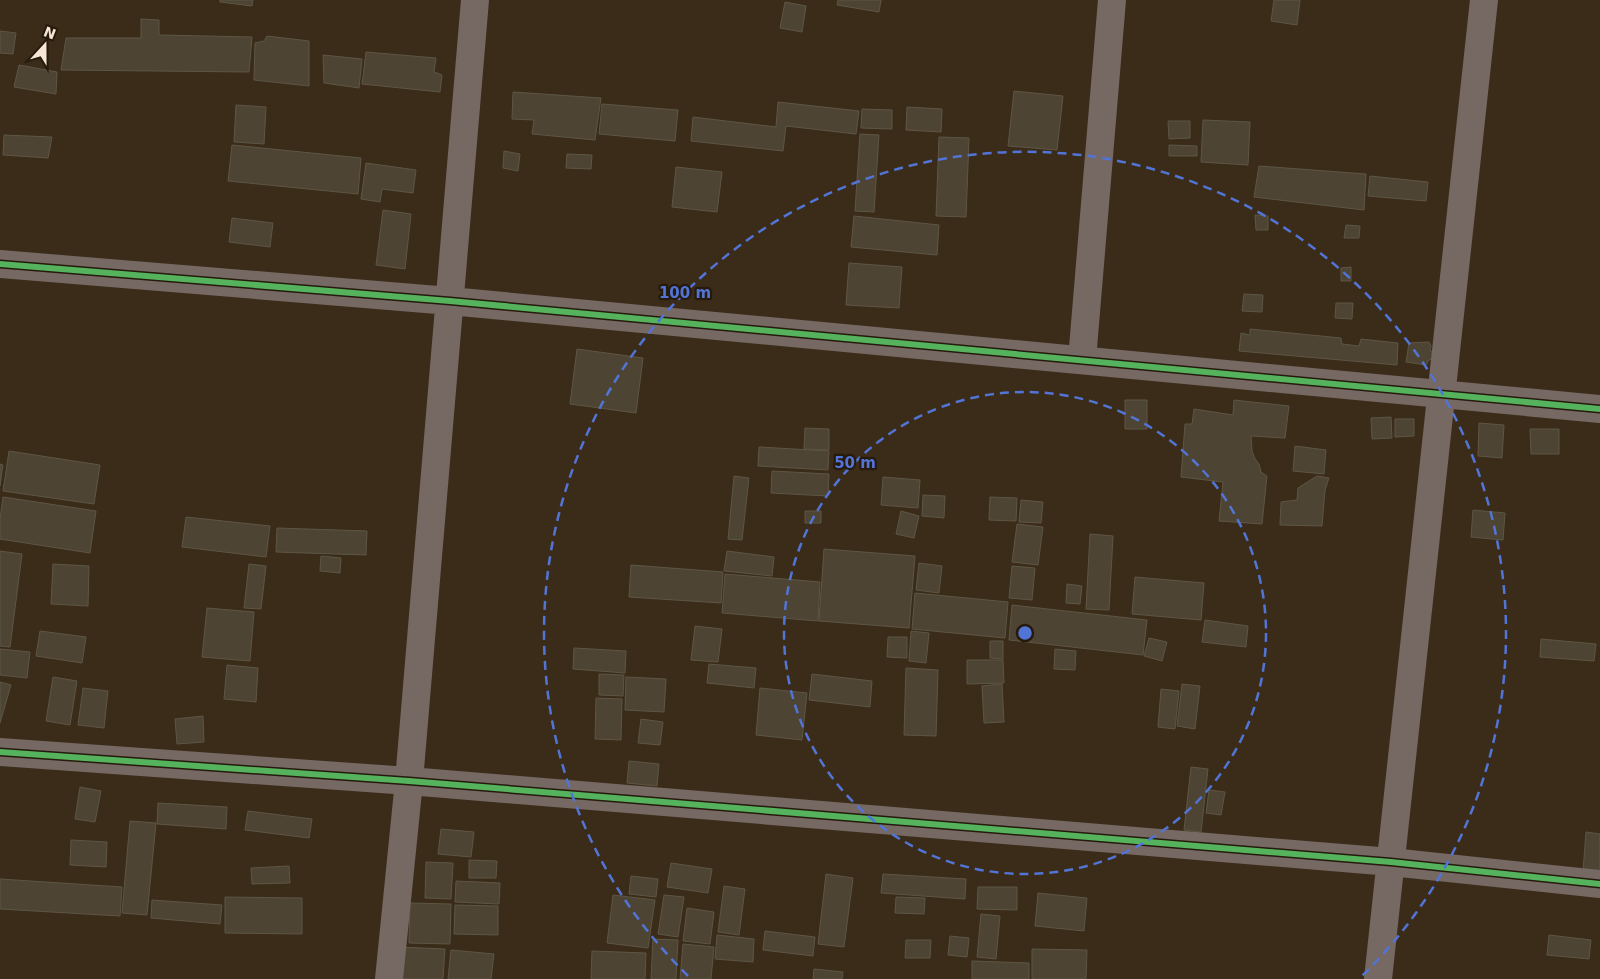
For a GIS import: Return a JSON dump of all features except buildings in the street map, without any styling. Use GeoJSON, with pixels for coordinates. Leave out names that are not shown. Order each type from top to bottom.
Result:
{"type":"FeatureCollection","features":[{"type":"Feature","properties":{"kind":"street"},"geometry":{"type":"LineString","coordinates":[[389,979],[409,781],[476,0]]}},
{"type":"Feature","properties":{"kind":"street"},"geometry":{"type":"LineString","coordinates":[[1082,360],[1112,0]]}},
{"type":"Feature","properties":{"kind":"street"},"geometry":{"type":"LineString","coordinates":[[1378,979],[1484,0]]}},
{"type":"Feature","properties":{"kind":"street"},"geometry":{"type":"LineString","coordinates":[[0,264],[450,301],[1600,409]]}},
{"type":"Feature","properties":{"kind":"street"},"geometry":{"type":"LineString","coordinates":[[0,752],[409,781],[1391,862],[1600,884]]}},
{"type":"Feature","properties":{"kind":"cycle path"},"geometry":{"type":"LineString","coordinates":[[0,264],[450,301],[1600,409]]}},
{"type":"Feature","properties":{"kind":"cycle path"},"geometry":{"type":"LineString","coordinates":[[0,752],[409,781],[1391,862],[1600,884]]}}]}
